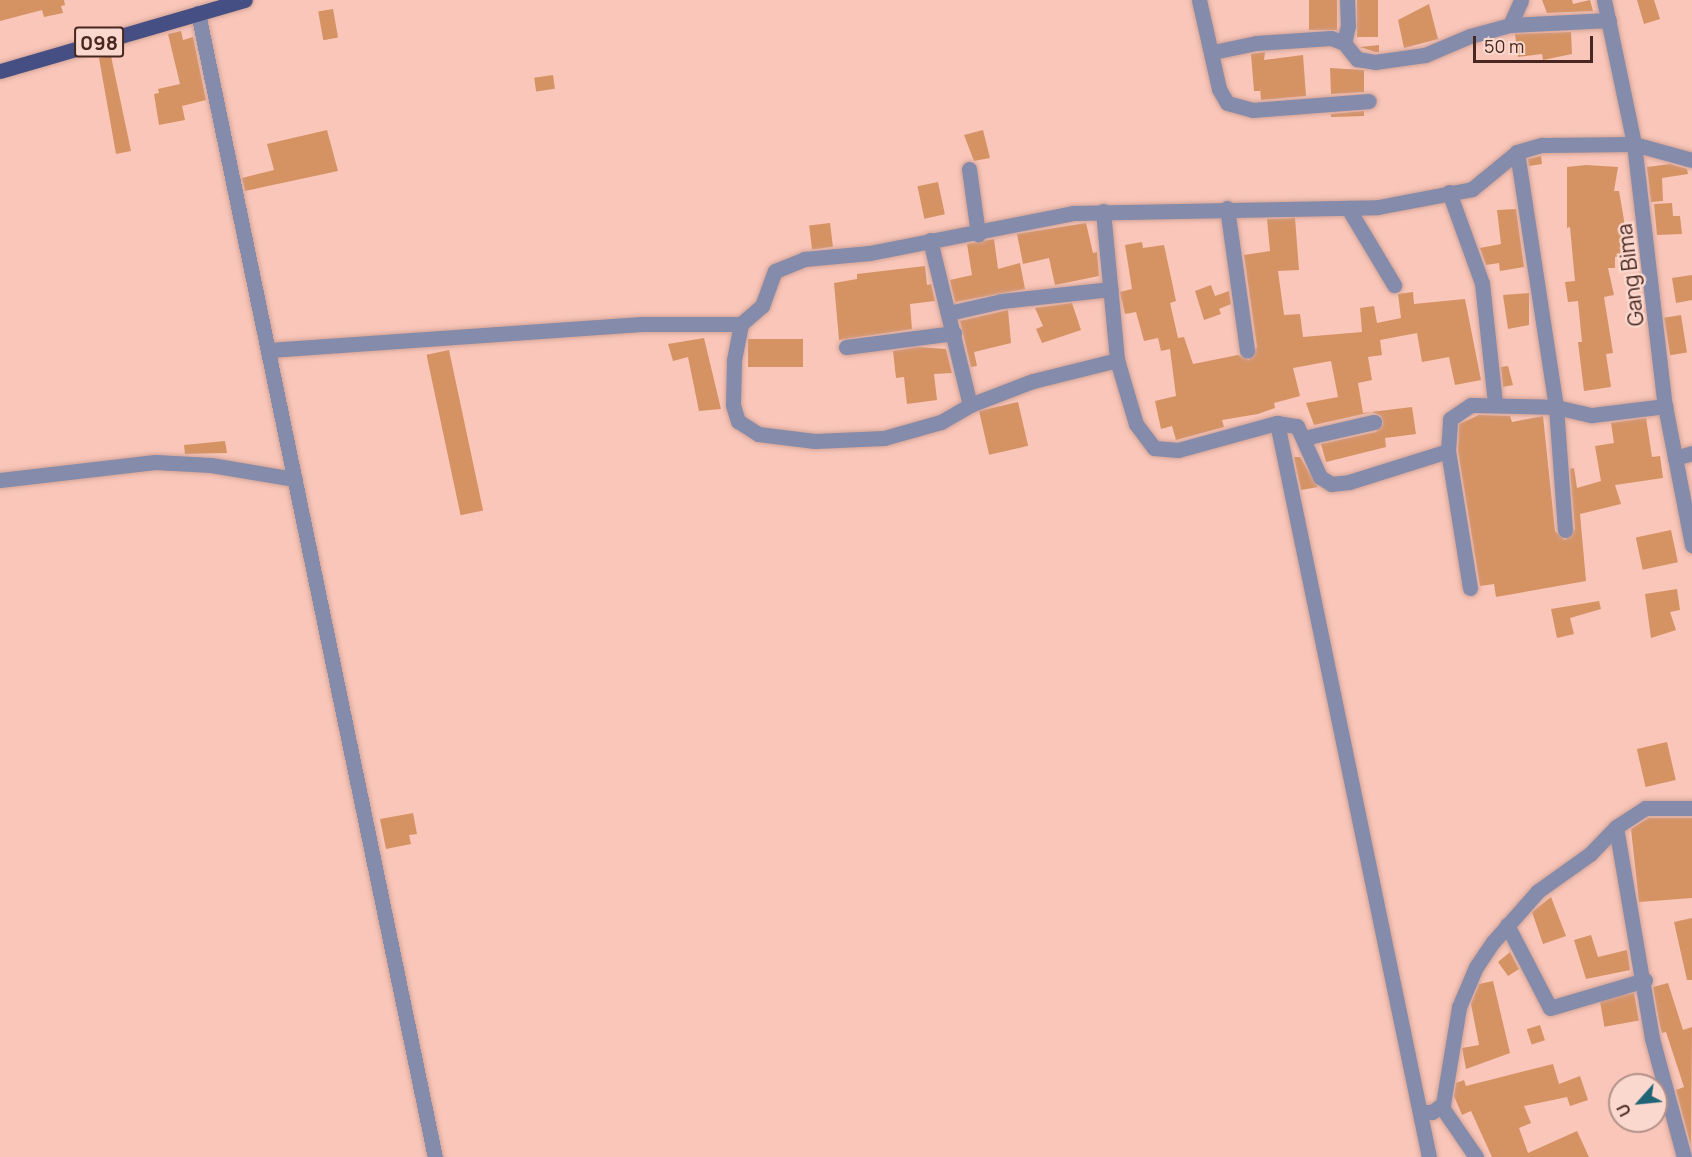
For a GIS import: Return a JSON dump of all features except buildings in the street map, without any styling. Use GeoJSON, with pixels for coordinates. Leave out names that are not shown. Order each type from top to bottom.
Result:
{"type":"FeatureCollection","features":[{"type":"Feature","properties":{"kind":"main road","name":"098"},"geometry":{"type":"LineString","coordinates":[[0,71],[196,7],[244,0]]}},
{"type":"Feature","properties":{"kind":"street"},"geometry":{"type":"LineString","coordinates":[[1200,0],[1213,52],[1219,89],[1232,105],[1253,110],[1369,101]]}},
{"type":"Feature","properties":{"kind":"street"},"geometry":{"type":"LineString","coordinates":[[1344,43],[1348,26],[1347,0]]}},
{"type":"Feature","properties":{"kind":"street"},"geometry":{"type":"LineString","coordinates":[[1510,25],[1521,0]]}},
{"type":"Feature","properties":{"kind":"street","name":"Gang Bima"},"geometry":{"type":"LineString","coordinates":[[1604,0],[1634,144],[1665,406],[1692,545]]}},
{"type":"Feature","properties":{"kind":"street"},"geometry":{"type":"LineString","coordinates":[[196,7],[435,1157]]}},
{"type":"Feature","properties":{"kind":"street"},"geometry":{"type":"LineString","coordinates":[[1213,52],[1256,43],[1331,38],[1344,43],[1357,59],[1376,62],[1425,55],[1470,36],[1510,25],[1609,20]]}},
{"type":"Feature","properties":{"kind":"street"},"geometry":{"type":"LineString","coordinates":[[1117,360],[1033,381],[970,405],[941,422],[884,438],[815,441],[752,432],[738,421],[733,405],[734,361],[741,324],[762,306],[780,267],[804,259],[870,254],[930,240],[978,234],[1072,213],[1227,208],[1378,207],[1472,189],[1485,182],[1517,152],[1542,146],[1634,144],[1692,160]]}},
{"type":"Feature","properties":{"kind":"street"},"geometry":{"type":"LineString","coordinates":[[1517,152],[1556,407],[1565,530]]}},
{"type":"Feature","properties":{"kind":"street"},"geometry":{"type":"LineString","coordinates":[[969,169],[978,234]]}},
{"type":"Feature","properties":{"kind":"street"},"geometry":{"type":"LineString","coordinates":[[1449,192],[1482,283],[1495,403]]}},
{"type":"Feature","properties":{"kind":"street"},"geometry":{"type":"LineString","coordinates":[[1227,208],[1247,351]]}},
{"type":"Feature","properties":{"kind":"street"},"geometry":{"type":"LineString","coordinates":[[1348,208],[1394,285]]}},
{"type":"Feature","properties":{"kind":"street"},"geometry":{"type":"LineString","coordinates":[[1103,211],[1117,360],[1136,424],[1154,448],[1178,450],[1277,423],[1296,425],[1305,438],[1320,477],[1331,483],[1448,451]]}},
{"type":"Feature","properties":{"kind":"street"},"geometry":{"type":"LineString","coordinates":[[930,240],[970,405]]}},
{"type":"Feature","properties":{"kind":"street"},"geometry":{"type":"LineString","coordinates":[[949,313],[1002,301],[1110,289]]}},
{"type":"Feature","properties":{"kind":"street"},"geometry":{"type":"LineString","coordinates":[[269,350],[640,324],[741,324]]}},
{"type":"Feature","properties":{"kind":"street"},"geometry":{"type":"LineString","coordinates":[[846,347],[954,333]]}},
{"type":"Feature","properties":{"kind":"street"},"geometry":{"type":"LineString","coordinates":[[1470,588],[1448,451],[1447,429],[1456,412],[1471,405],[1495,403],[1556,407],[1592,415],[1665,406]]}},
{"type":"Feature","properties":{"kind":"street"},"geometry":{"type":"LineString","coordinates":[[1305,438],[1374,422]]}},
{"type":"Feature","properties":{"kind":"street"},"geometry":{"type":"LineString","coordinates":[[1277,423],[1429,1157]]}},
{"type":"Feature","properties":{"kind":"street"},"geometry":{"type":"LineString","coordinates":[[1675,458],[1692,453]]}},
{"type":"Feature","properties":{"kind":"street"},"geometry":{"type":"LineString","coordinates":[[0,480],[155,462],[211,465],[295,479]]}},
{"type":"Feature","properties":{"kind":"street"},"geometry":{"type":"LineString","coordinates":[[1476,1157],[1441,1106],[1466,985],[1507,925],[1538,891],[1590,854],[1616,827],[1645,808],[1692,808]]}},
{"type":"Feature","properties":{"kind":"street"},"geometry":{"type":"LineString","coordinates":[[1616,827],[1645,980],[1653,1038],[1684,1157]]}},
{"type":"Feature","properties":{"kind":"street"},"geometry":{"type":"LineString","coordinates":[[1507,925],[1550,1008],[1645,980]]}},
{"type":"Feature","properties":{"kind":"street"},"geometry":{"type":"LineString","coordinates":[[1420,1113],[1441,1106]]}}]}
